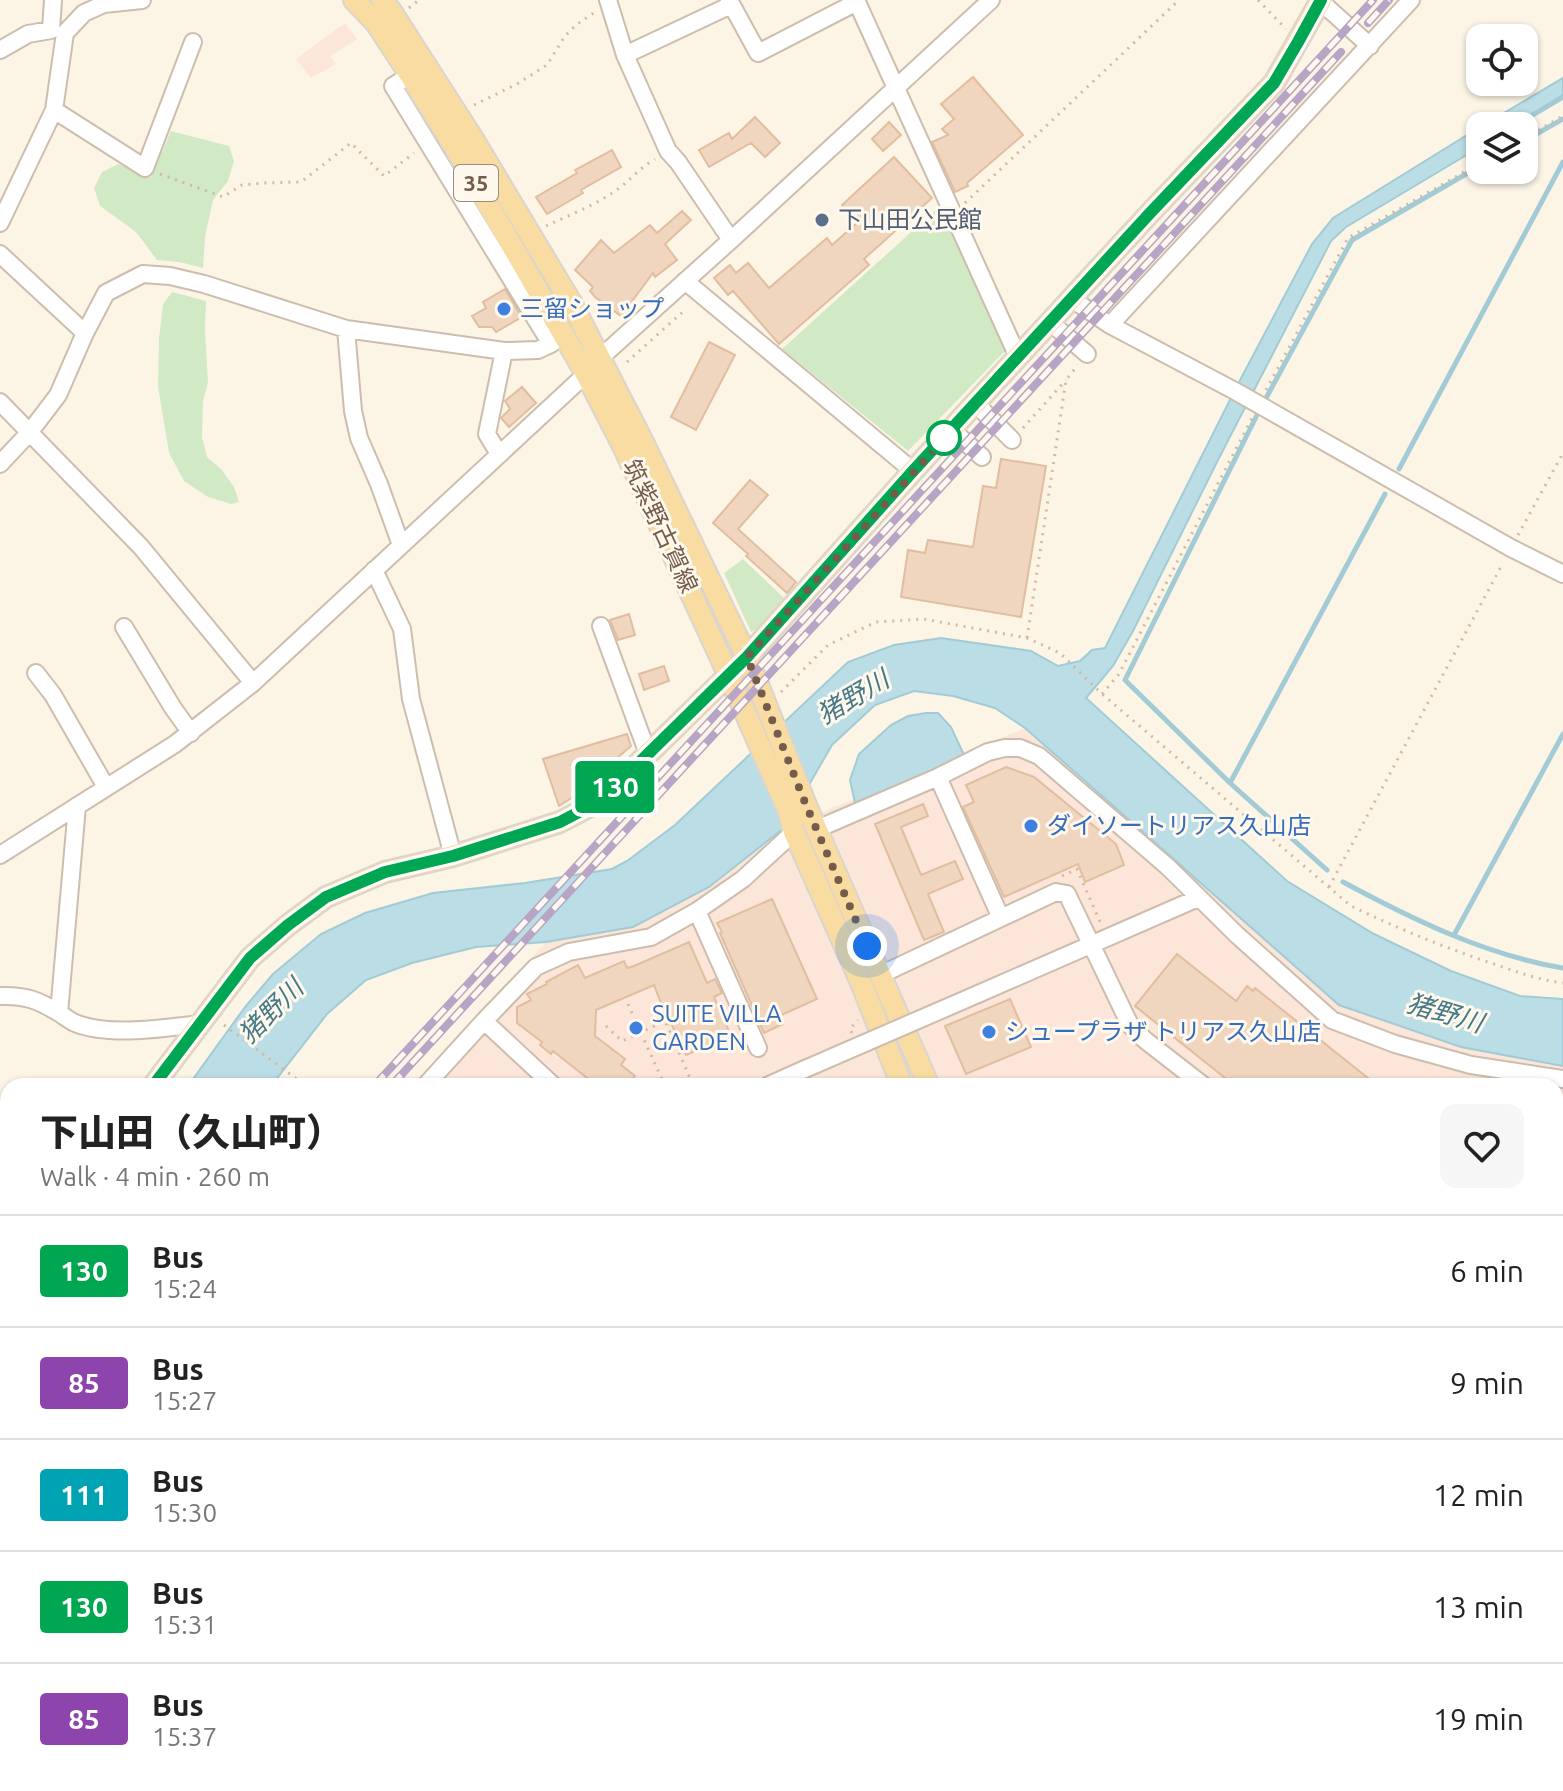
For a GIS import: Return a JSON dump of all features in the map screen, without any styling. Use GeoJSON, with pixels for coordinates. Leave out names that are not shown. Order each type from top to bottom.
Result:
{"type":"FeatureCollection","features":[{"type":"Feature","properties":{"kind":"main road","name":"筑紫野古賀線"},"geometry":{"type":"LineString","coordinates":[[354,0],[376,23],[456,149],[556,339],[586,374],[623,446],[796,816],[899,1078]]}},
{"type":"Feature","properties":{"kind":"main road","name":"筑紫野古賀線"},"geometry":{"type":"LineString","coordinates":[[382,0],[400,23],[572,304],[641,438],[747,657],[765,704],[796,816],[817,829],[925,1078]]}},
{"type":"Feature","properties":{"kind":"main road"},"geometry":{"type":"LineString","coordinates":[[159,1078],[250,958],[326,897],[385,872],[453,856],[560,822],[600,801],[747,657],[975,403],[1274,83],[1320,0]]}},
{"type":"Feature","properties":{"kind":"street"},"geometry":{"type":"LineString","coordinates":[[0,223],[54,110],[58,32],[53,0]]}},
{"type":"Feature","properties":{"kind":"street"},"geometry":{"type":"LineString","coordinates":[[0,50],[28,34],[58,32],[84,13],[104,4],[142,0]]}},
{"type":"Feature","properties":{"kind":"street"},"geometry":{"type":"LineString","coordinates":[[0,855],[191,733],[253,683],[600,358],[991,0]]}},
{"type":"Feature","properties":{"kind":"street"},"geometry":{"type":"LineString","coordinates":[[1320,0],[1370,46]]}},
{"type":"Feature","properties":{"kind":"street"},"geometry":{"type":"LineString","coordinates":[[1110,325],[1411,0]]}},
{"type":"Feature","properties":{"kind":"street"},"geometry":{"type":"LineString","coordinates":[[608,1],[625,55],[668,151],[731,240]]}},
{"type":"Feature","properties":{"kind":"street"},"geometry":{"type":"LineString","coordinates":[[625,55],[730,2],[758,53],[857,1],[1018,357]]}},
{"type":"Feature","properties":{"kind":"street"},"geometry":{"type":"LineString","coordinates":[[54,110],[145,168],[193,42]]}},
{"type":"Feature","properties":{"kind":"street"},"geometry":{"type":"LineString","coordinates":[[0,464],[58,395],[106,293],[143,274],[204,284],[346,329],[504,351],[538,350],[556,339],[393,86],[410,75]]}},
{"type":"Feature","properties":{"kind":"street"},"geometry":{"type":"LineString","coordinates":[[0,254],[85,333]]}},
{"type":"Feature","properties":{"kind":"street"},"geometry":{"type":"LineString","coordinates":[[685,281],[913,471]]}},
{"type":"Feature","properties":{"kind":"street"},"geometry":{"type":"LineString","coordinates":[[1072,299],[1110,325],[1232,389],[1511,548],[1563,574]]}},
{"type":"Feature","properties":{"kind":"street"},"geometry":{"type":"LineString","coordinates":[[1050,322],[1087,354]]}},
{"type":"Feature","properties":{"kind":"street"},"geometry":{"type":"LineString","coordinates":[[346,329],[353,411],[359,438],[401,545]]}},
{"type":"Feature","properties":{"kind":"street"},"geometry":{"type":"LineString","coordinates":[[499,454],[487,434],[504,351]]}},
{"type":"Feature","properties":{"kind":"street"},"geometry":{"type":"LineString","coordinates":[[0,402],[141,547],[253,683]]}},
{"type":"Feature","properties":{"kind":"street"},"geometry":{"type":"LineString","coordinates":[[975,403],[1012,440]]}},
{"type":"Feature","properties":{"kind":"street"},"geometry":{"type":"LineString","coordinates":[[952,430],[982,457]]}},
{"type":"Feature","properties":{"kind":"street"},"geometry":{"type":"LineString","coordinates":[[374,570],[402,629],[411,699],[453,856]]}},
{"type":"Feature","properties":{"kind":"street"},"geometry":{"type":"LineString","coordinates":[[601,626],[648,754]]}},
{"type":"Feature","properties":{"kind":"street"},"geometry":{"type":"LineString","coordinates":[[124,627],[191,733]]}},
{"type":"Feature","properties":{"kind":"street"},"geometry":{"type":"LineString","coordinates":[[36,673],[53,695],[106,787]]}},
{"type":"Feature","properties":{"kind":"street"},"geometry":{"type":"LineString","coordinates":[[817,829],[988,752],[1020,748],[1039,756],[1168,867],[1332,1020],[1395,1044],[1471,1065],[1556,1078]]}},
{"type":"Feature","properties":{"kind":"street"},"geometry":{"type":"LineString","coordinates":[[938,777],[1000,916]]}},
{"type":"Feature","properties":{"kind":"street"},"geometry":{"type":"LineString","coordinates":[[59,1013],[77,806]]}},
{"type":"Feature","properties":{"kind":"street"},"geometry":{"type":"LineString","coordinates":[[432,1078],[536,967],[569,952],[651,937],[697,911],[743,879],[796,816]]}},
{"type":"Feature","properties":{"kind":"street"},"geometry":{"type":"LineString","coordinates":[[880,975],[1000,916],[1056,892],[1067,894],[1099,940],[1130,1025],[1194,1078]]}},
{"type":"Feature","properties":{"kind":"street"},"geometry":{"type":"LineString","coordinates":[[785,1078],[1198,898]]}},
{"type":"Feature","properties":{"kind":"street"},"geometry":{"type":"LineString","coordinates":[[697,911],[758,1048]]}},
{"type":"Feature","properties":{"kind":"street"},"geometry":{"type":"LineString","coordinates":[[0,996],[16,995],[34,999],[75,1023],[103,1029],[147,1031],[204,1018]]}},
{"type":"Feature","properties":{"kind":"street"},"geometry":{"type":"LineString","coordinates":[[484,1021],[545,1078]]}},
{"type":"Feature","properties":{"kind":"path"},"geometry":{"type":"LineString","coordinates":[[409,8],[419,0]]}},
{"type":"Feature","properties":{"kind":"path"},"geometry":{"type":"LineString","coordinates":[[954,214],[1179,0]]}},
{"type":"Feature","properties":{"kind":"path"},"geometry":{"type":"LineString","coordinates":[[1258,0],[1298,42]]}},
{"type":"Feature","properties":{"kind":"path"},"geometry":{"type":"LineString","coordinates":[[472,106],[547,65],[565,36],[608,1]]}},
{"type":"Feature","properties":{"kind":"path"},"geometry":{"type":"LineString","coordinates":[[1538,130],[1563,116]]}},
{"type":"Feature","properties":{"kind":"path"},"geometry":{"type":"LineString","coordinates":[[145,168],[223,197],[242,185],[301,182],[351,143],[384,176],[429,142]]}},
{"type":"Feature","properties":{"kind":"path"},"geometry":{"type":"LineString","coordinates":[[544,226],[616,190],[645,165],[668,151]]}},
{"type":"Feature","properties":{"kind":"path"},"geometry":{"type":"LineString","coordinates":[[627,362],[686,309]]}},
{"type":"Feature","properties":{"kind":"path"},"geometry":{"type":"LineString","coordinates":[[1012,440],[1087,354]]}},
{"type":"Feature","properties":{"kind":"path"},"geometry":{"type":"LineString","coordinates":[[1027,638],[1066,380]]}},
{"type":"Feature","properties":{"kind":"path"},"geometry":{"type":"LineString","coordinates":[[1329,887],[1563,453]]}},
{"type":"Feature","properties":{"kind":"path"},"geometry":{"type":"LineString","coordinates":[[765,704],[776,698],[828,645],[876,622],[924,619],[1027,638],[1060,653],[1102,694],[1351,906],[1479,959],[1542,981],[1563,983]]}},
{"type":"Feature","properties":{"kind":"path"},"geometry":{"type":"LineString","coordinates":[[1053,880],[1077,869],[1099,940]]}},
{"type":"Feature","properties":{"kind":"path"},"geometry":{"type":"LineString","coordinates":[[628,1004],[661,1078]]}},
{"type":"Feature","properties":{"kind":"path"},"geometry":{"type":"LineString","coordinates":[[204,1018],[294,1078]]}},
{"type":"Feature","properties":{"kind":"path"},"geometry":{"type":"LineString","coordinates":[[853,1036],[850,1029],[858,1020]]}},
{"type":"Feature","properties":{"kind":"path"},"geometry":{"type":"LineString","coordinates":[[606,1026],[622,1041],[665,1021],[690,1078]]}},
{"type":"Feature","properties":{"kind":"shaded area"},"geometry":{"type":"Polygon","coordinates":[[[345,23],[357,39],[330,56],[336,64],[311,78],[296,59],[345,23]]]}},
{"type":"Feature","properties":{"kind":"shaded area"},"geometry":{"type":"Polygon","coordinates":[[[1025,728],[1339,1005],[1461,1047],[1563,1066],[1563,1078],[420,1078],[546,942],[633,927],[709,887],[784,828],[1025,728]]]}},
{"type":"Feature","properties":{"kind":"green space"},"geometry":{"type":"Polygon","coordinates":[[[171,131],[229,146],[234,161],[228,181],[213,200],[205,237],[203,268],[157,260],[136,232],[100,206],[94,188],[102,172],[118,164],[151,177],[171,131]]]}},
{"type":"Feature","properties":{"kind":"green space"},"geometry":{"type":"Polygon","coordinates":[[[941,205],[1006,350],[908,451],[782,349],[941,205]]]}},
{"type":"Feature","properties":{"kind":"green space"},"geometry":{"type":"Polygon","coordinates":[[[172,292],[206,301],[208,383],[203,401],[202,437],[207,457],[222,470],[234,487],[239,502],[231,504],[208,497],[184,481],[169,453],[158,387],[163,304],[172,292]]]}},
{"type":"Feature","properties":{"kind":"green space"},"geometry":{"type":"Polygon","coordinates":[[[743,559],[784,598],[767,622],[751,632],[724,573],[743,559]]]}},
{"type":"Feature","properties":{"kind":"water"},"geometry":{"type":"Polygon","coordinates":[[[1563,78],[1563,95],[1536,112],[1506,112],[1538,96],[1538,93],[1563,78]]]}},
{"type":"Feature","properties":{"kind":"water","name":"猪野川"},"geometry":{"type":"Polygon","coordinates":[[[1466,136],[1466,155],[1346,227],[1331,241],[1133,631],[1113,666],[1086,698],[1287,881],[1374,934],[1451,971],[1520,996],[1563,999],[1563,1066],[1461,1047],[1339,1005],[1025,728],[995,708],[953,696],[914,691],[875,705],[832,745],[784,828],[709,887],[633,927],[546,942],[476,947],[412,963],[366,980],[327,1014],[277,1078],[194,1078],[273,974],[321,934],[365,913],[433,893],[612,869],[675,825],[848,662],[894,645],[941,638],[1031,651],[1058,666],[1080,661],[1092,650],[1105,648],[1312,244],[1333,218],[1466,136]]]}},
{"type":"Feature","properties":{"kind":"water"},"geometry":{"type":"Polygon","coordinates":[[[938,713],[951,727],[965,757],[855,803],[850,780],[859,754],[891,725],[908,716],[938,713]]]}},
{"type":"Feature","properties":{"kind":"building"},"geometry":{"type":"Polygon","coordinates":[[[973,77],[1023,135],[967,183],[968,186],[955,192],[932,142],[948,135],[942,129],[954,119],[941,104],[973,77]]]}},
{"type":"Feature","properties":{"kind":"building"},"geometry":{"type":"Polygon","coordinates":[[[755,117],[780,143],[765,157],[751,143],[709,167],[699,150],[729,133],[732,139],[755,117]]]}},
{"type":"Feature","properties":{"kind":"building"},"geometry":{"type":"Polygon","coordinates":[[[889,122],[901,135],[883,151],[872,139],[889,122]]]}},
{"type":"Feature","properties":{"kind":"building"},"geometry":{"type":"Polygon","coordinates":[[[612,150],[621,167],[547,214],[536,197],[577,173],[575,170],[612,150]]]}},
{"type":"Feature","properties":{"kind":"building"},"geometry":{"type":"Polygon","coordinates":[[[894,157],[932,198],[864,259],[869,265],[779,344],[733,291],[728,295],[714,278],[730,265],[736,273],[748,263],[769,288],[827,238],[832,245],[858,222],[842,205],[894,157]]]}},
{"type":"Feature","properties":{"kind":"building"},"geometry":{"type":"Polygon","coordinates":[[[682,211],[691,220],[665,244],[677,260],[655,277],[653,273],[621,316],[595,297],[590,291],[593,287],[575,270],[601,240],[614,253],[650,225],[657,233],[682,211]]]}},
{"type":"Feature","properties":{"kind":"building"},"geometry":{"type":"Polygon","coordinates":[[[505,289],[522,317],[496,332],[492,327],[479,327],[472,316],[486,308],[483,302],[505,289]]]}},
{"type":"Feature","properties":{"kind":"building"},"geometry":{"type":"Polygon","coordinates":[[[709,342],[735,355],[696,430],[671,417],[709,342]]]}},
{"type":"Feature","properties":{"kind":"building"},"geometry":{"type":"Polygon","coordinates":[[[522,387],[536,403],[509,427],[501,418],[510,409],[505,401],[522,387]]]}},
{"type":"Feature","properties":{"kind":"building"},"geometry":{"type":"Polygon","coordinates":[[[1001,459],[1046,466],[1021,617],[901,597],[908,550],[925,553],[928,540],[973,547],[983,486],[996,488],[1001,459]]]}},
{"type":"Feature","properties":{"kind":"building"},"geometry":{"type":"Polygon","coordinates":[[[750,480],[768,495],[738,529],[796,582],[787,593],[713,523],[750,480]]]}},
{"type":"Feature","properties":{"kind":"building"},"geometry":{"type":"Polygon","coordinates":[[[629,614],[635,635],[618,640],[610,620],[629,614]]]}},
{"type":"Feature","properties":{"kind":"building"},"geometry":{"type":"Polygon","coordinates":[[[664,666],[669,681],[644,690],[639,674],[664,666]]]}},
{"type":"Feature","properties":{"kind":"building"},"geometry":{"type":"Polygon","coordinates":[[[627,734],[631,746],[559,806],[543,759],[627,734]]]}},
{"type":"Feature","properties":{"kind":"building","name":"ダイソートリアス久山店"},"geometry":{"type":"Polygon","coordinates":[[[1006,767],[1034,777],[1116,844],[1124,865],[1085,882],[1078,864],[1004,897],[963,807],[974,802],[966,785],[1006,767]]]}},
{"type":"Feature","properties":{"kind":"building"},"geometry":{"type":"Polygon","coordinates":[[[923,804],[928,816],[901,827],[921,875],[955,861],[963,879],[928,894],[944,932],[924,940],[875,824],[923,804]]]}},
{"type":"Feature","properties":{"kind":"building"},"geometry":{"type":"Polygon","coordinates":[[[772,899],[817,999],[779,1016],[783,1024],[764,1033],[717,923],[772,899]]]}},
{"type":"Feature","properties":{"kind":"building"},"geometry":{"type":"Polygon","coordinates":[[[689,942],[707,983],[715,979],[722,993],[714,997],[731,1036],[686,1055],[669,1024],[654,985],[596,1010],[595,1036],[625,1059],[621,1065],[635,1076],[587,1078],[553,1051],[551,1054],[540,1045],[542,1042],[517,1023],[517,1007],[531,1000],[527,994],[578,965],[585,978],[624,961],[627,968],[689,942]]]}},
{"type":"Feature","properties":{"kind":"building"},"geometry":{"type":"Polygon","coordinates":[[[1177,954],[1236,1001],[1247,986],[1253,991],[1255,988],[1368,1078],[1225,1078],[1135,1006],[1177,954]]]}},
{"type":"Feature","properties":{"kind":"building"},"geometry":{"type":"Polygon","coordinates":[[[1010,999],[1031,1047],[966,1074],[945,1026],[1010,999]]]}},
{"type":"Feature","properties":{"kind":"waterway"},"geometry":{"type":"LineString","coordinates":[[1538,112],[1563,97]]}},
{"type":"Feature","properties":{"kind":"waterway"},"geometry":{"type":"LineString","coordinates":[[1538,133],[1563,119]]}},
{"type":"Feature","properties":{"kind":"waterway"},"geometry":{"type":"LineString","coordinates":[[1399,469],[1563,162]]}},
{"type":"Feature","properties":{"kind":"waterway"},"geometry":{"type":"LineString","coordinates":[[1265,400],[1352,240],[1466,174]]}},
{"type":"Feature","properties":{"kind":"waterway"},"geometry":{"type":"LineString","coordinates":[[1257,415],[1125,680],[1230,783],[1385,494]]}},
{"type":"Feature","properties":{"kind":"waterway"},"geometry":{"type":"LineString","coordinates":[[1454,935],[1563,734]]}},
{"type":"Feature","properties":{"kind":"waterway"},"geometry":{"type":"LineString","coordinates":[[1230,783],[1327,870]]}},
{"type":"Feature","properties":{"kind":"waterway"},"geometry":{"type":"LineString","coordinates":[[1343,882],[1422,922],[1477,945],[1563,968]]}},
{"type":"Feature","properties":{"kind":"railway"},"geometry":{"type":"LineString","coordinates":[[381,1078],[1373,0]]}},
{"type":"Feature","properties":{"kind":"railway"},"geometry":{"type":"LineString","coordinates":[[1368,23],[1389,0]]}},
{"type":"Feature","properties":{"kind":"railway"},"geometry":{"type":"LineString","coordinates":[[398,1078],[1341,52]]}},
{"type":"Feature","properties":{"kind":"bus line","name":"130"},"geometry":{"type":"LineString","coordinates":[[159,1078],[250,958],[326,897],[385,872],[453,856],[560,822],[600,801],[747,657],[913,471],[1274,83],[1321,0]]}},
{"type":"Feature","properties":{"kind":"place","name":"下山田公民館"},"geometry":{"type":"Point","coordinates":[822,220]}},
{"type":"Feature","properties":{"kind":"place","name":"三留ショップ"},"geometry":{"type":"Point","coordinates":[504,309]}},
{"type":"Feature","properties":{"kind":"place","name":"ダイソートリアス久山店"},"geometry":{"type":"Point","coordinates":[1031,826]}},
{"type":"Feature","properties":{"kind":"place","name":"SUITE VILLA GARDEN"},"geometry":{"type":"Point","coordinates":[636,1028]}},
{"type":"Feature","properties":{"kind":"place","name":"シュープラザ トリアス久山店"},"geometry":{"type":"Point","coordinates":[989,1032]}},
{"type":"Feature","properties":{"kind":"route"},"geometry":{"type":"LineString","coordinates":[[867,946],[747,657],[952,430],[944,438]]}}]}
